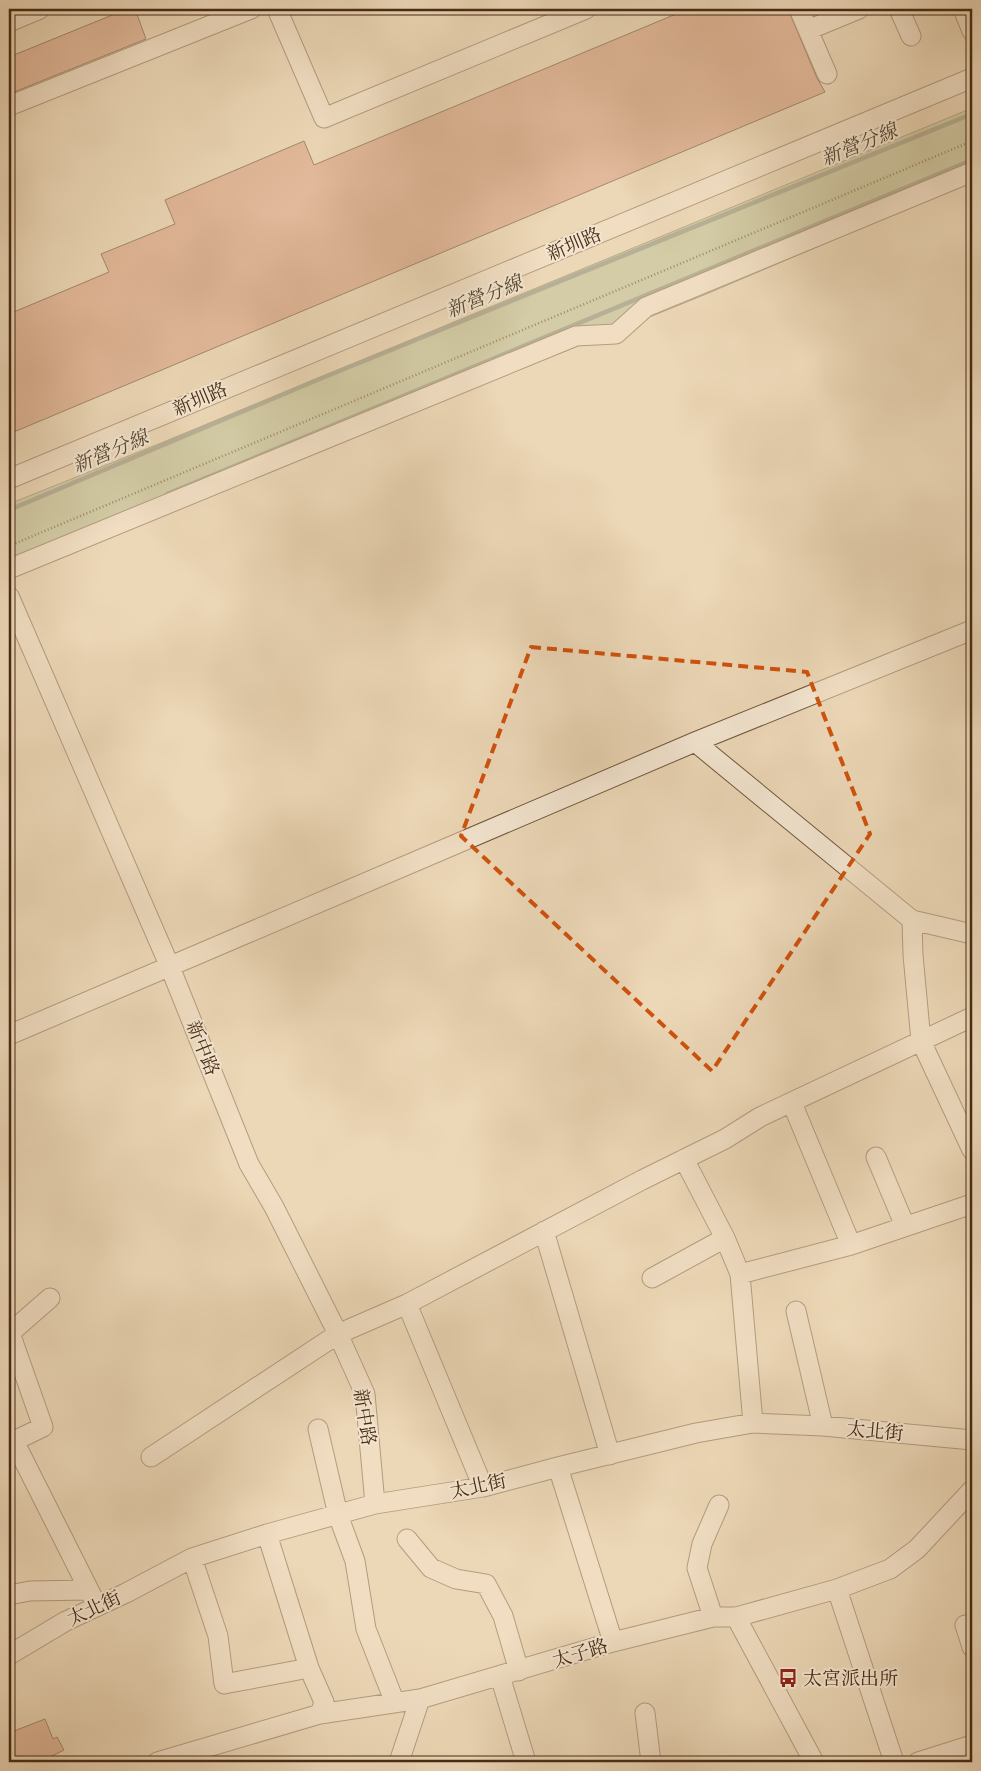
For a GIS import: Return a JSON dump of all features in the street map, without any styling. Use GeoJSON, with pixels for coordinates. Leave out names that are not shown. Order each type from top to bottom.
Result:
{"type":"FeatureCollection","features":[{"type":"Feature","properties":{"kind":"street"},"geometry":{"type":"LineString","coordinates":[[9,22],[40,9]]}},
{"type":"Feature","properties":{"kind":"street"},"geometry":{"type":"LineString","coordinates":[[9,106],[250,9]]}},
{"type":"Feature","properties":{"kind":"street"},"geometry":{"type":"LineString","coordinates":[[277,9],[324,118],[586,9]]}},
{"type":"Feature","properties":{"kind":"street"},"geometry":{"type":"LineString","coordinates":[[799,9],[828,74]]}},
{"type":"Feature","properties":{"kind":"street"},"geometry":{"type":"LineString","coordinates":[[808,30],[859,9]]}},
{"type":"Feature","properties":{"kind":"street"},"geometry":{"type":"LineString","coordinates":[[899,9],[911,36]]}},
{"type":"Feature","properties":{"kind":"street"},"geometry":{"type":"LineString","coordinates":[[963,9],[972,31]]}},
{"type":"Feature","properties":{"kind":"street","name":"新圳路"},"geometry":{"type":"LineString","coordinates":[[9,479],[972,78]]}},
{"type":"Feature","properties":{"kind":"street"},"geometry":{"type":"LineString","coordinates":[[9,569],[576,336],[616,334],[646,307],[972,172]]}},
{"type":"Feature","properties":{"kind":"street","name":"新中路"},"geometry":{"type":"LineString","coordinates":[[9,596],[170,967],[249,1164],[274,1207],[338,1334],[365,1394],[374,1504]]}},
{"type":"Feature","properties":{"kind":"street"},"geometry":{"type":"LineString","coordinates":[[9,1035],[695,742],[972,630]]}},
{"type":"Feature","properties":{"kind":"street"},"geometry":{"type":"LineString","coordinates":[[695,742],[912,920],[972,934]]}},
{"type":"Feature","properties":{"kind":"street"},"geometry":{"type":"LineString","coordinates":[[912,920],[913,955],[922,1041],[972,1150]]}},
{"type":"Feature","properties":{"kind":"street"},"geometry":{"type":"LineString","coordinates":[[151,1457],[338,1334],[407,1304],[544,1231],[725,1139],[760,1117],[972,1017]]}},
{"type":"Feature","properties":{"kind":"street"},"geometry":{"type":"LineString","coordinates":[[792,1102],[851,1245]]}},
{"type":"Feature","properties":{"kind":"street"},"geometry":{"type":"LineString","coordinates":[[876,1157],[905,1226]]}},
{"type":"Feature","properties":{"kind":"street"},"geometry":{"type":"LineString","coordinates":[[684,1159],[725,1238],[740,1274],[753,1424]]}},
{"type":"Feature","properties":{"kind":"street"},"geometry":{"type":"LineString","coordinates":[[740,1274],[851,1245],[972,1204]]}},
{"type":"Feature","properties":{"kind":"street"},"geometry":{"type":"LineString","coordinates":[[544,1231],[610,1455]]}},
{"type":"Feature","properties":{"kind":"street"},"geometry":{"type":"LineString","coordinates":[[652,1278],[725,1238]]}},
{"type":"Feature","properties":{"kind":"street"},"geometry":{"type":"LineString","coordinates":[[50,1298],[10,1333],[43,1427],[14,1441],[93,1598]]}},
{"type":"Feature","properties":{"kind":"street"},"geometry":{"type":"LineString","coordinates":[[407,1304],[483,1487]]}},
{"type":"Feature","properties":{"kind":"street"},"geometry":{"type":"LineString","coordinates":[[796,1311],[824,1426]]}},
{"type":"Feature","properties":{"kind":"street","name":"太北街"},"geometry":{"type":"LineString","coordinates":[[9,1655],[66,1621],[93,1598],[126,1593],[192,1558],[267,1534],[374,1504],[483,1487],[696,1433],[753,1424],[824,1426],[972,1440]]}},
{"type":"Feature","properties":{"kind":"street"},"geometry":{"type":"LineString","coordinates":[[318,1429],[338,1515],[354,1561],[366,1629],[395,1703]]}},
{"type":"Feature","properties":{"kind":"street"},"geometry":{"type":"LineString","coordinates":[[558,1467],[613,1642]]}},
{"type":"Feature","properties":{"kind":"street","name":"太子路"},"geometry":{"type":"LineString","coordinates":[[157,1762],[320,1714],[420,1699],[613,1642],[713,1617],[736,1616],[837,1590],[890,1569],[917,1549],[972,1490]]}},
{"type":"Feature","properties":{"kind":"street"},"geometry":{"type":"LineString","coordinates":[[713,1617],[697,1568],[702,1544],[719,1505]]}},
{"type":"Feature","properties":{"kind":"street"},"geometry":{"type":"LineString","coordinates":[[267,1534],[309,1668],[324,1702],[320,1714]]}},
{"type":"Feature","properties":{"kind":"street"},"geometry":{"type":"LineString","coordinates":[[407,1539],[431,1568],[456,1579],[486,1584],[504,1616],[519,1671]]}},
{"type":"Feature","properties":{"kind":"street"},"geometry":{"type":"LineString","coordinates":[[192,1558],[218,1636],[224,1684],[309,1668]]}},
{"type":"Feature","properties":{"kind":"street"},"geometry":{"type":"LineString","coordinates":[[837,1590],[894,1762]]}},
{"type":"Feature","properties":{"kind":"street"},"geometry":{"type":"LineString","coordinates":[[9,1595],[30,1591],[93,1598]]}},
{"type":"Feature","properties":{"kind":"street"},"geometry":{"type":"LineString","coordinates":[[736,1616],[814,1762]]}},
{"type":"Feature","properties":{"kind":"street"},"geometry":{"type":"LineString","coordinates":[[965,1625],[972,1646]]}},
{"type":"Feature","properties":{"kind":"street"},"geometry":{"type":"LineString","coordinates":[[500,1676],[526,1762]]}},
{"type":"Feature","properties":{"kind":"street"},"geometry":{"type":"LineString","coordinates":[[398,1762],[420,1699]]}},
{"type":"Feature","properties":{"kind":"street"},"geometry":{"type":"LineString","coordinates":[[645,1713],[651,1762]]}},
{"type":"Feature","properties":{"kind":"street"},"geometry":{"type":"LineString","coordinates":[[918,1762],[972,1745]]}},
{"type":"Feature","properties":{"kind":"path"},"geometry":{"type":"LineString","coordinates":[[9,546],[972,141]]}},
{"type":"Feature","properties":{"kind":"highlighted area"},"geometry":{"type":"Polygon","coordinates":[[[531,647],[807,672],[870,834],[712,1071],[461,836],[531,647]]]}},
{"type":"Feature","properties":{"kind":"green space"},"geometry":{"type":"Polygon","coordinates":[[[972,108],[972,181],[704,295],[9,576],[9,504],[972,108]]]}},
{"type":"Feature","properties":{"kind":"building"},"geometry":{"type":"Polygon","coordinates":[[[127,9],[135,9],[146,39],[9,94],[9,57],[127,9]]]}},
{"type":"Feature","properties":{"kind":"building"},"geometry":{"type":"Polygon","coordinates":[[[688,9],[788,9],[817,78],[825,92],[9,434],[9,314],[109,272],[101,254],[175,224],[165,200],[304,141],[314,165],[688,9]]]}},
{"type":"Feature","properties":{"kind":"building"},"geometry":{"type":"Polygon","coordinates":[[[45,1719],[53,1739],[57,1737],[64,1750],[40,1762],[9,1762],[9,1733],[45,1719]]]}},
{"type":"Feature","properties":{"kind":"waterway","name":"新營分線"},"geometry":{"type":"LineString","coordinates":[[9,510],[317,380],[972,114]]}},
{"type":"Feature","properties":{"kind":"waterway"},"geometry":{"type":"LineString","coordinates":[[167,494],[972,160]]}},
{"type":"Feature","properties":{"kind":"place","name":"太宮派出所"},"geometry":{"type":"Point","coordinates":[788,1678]}}]}
